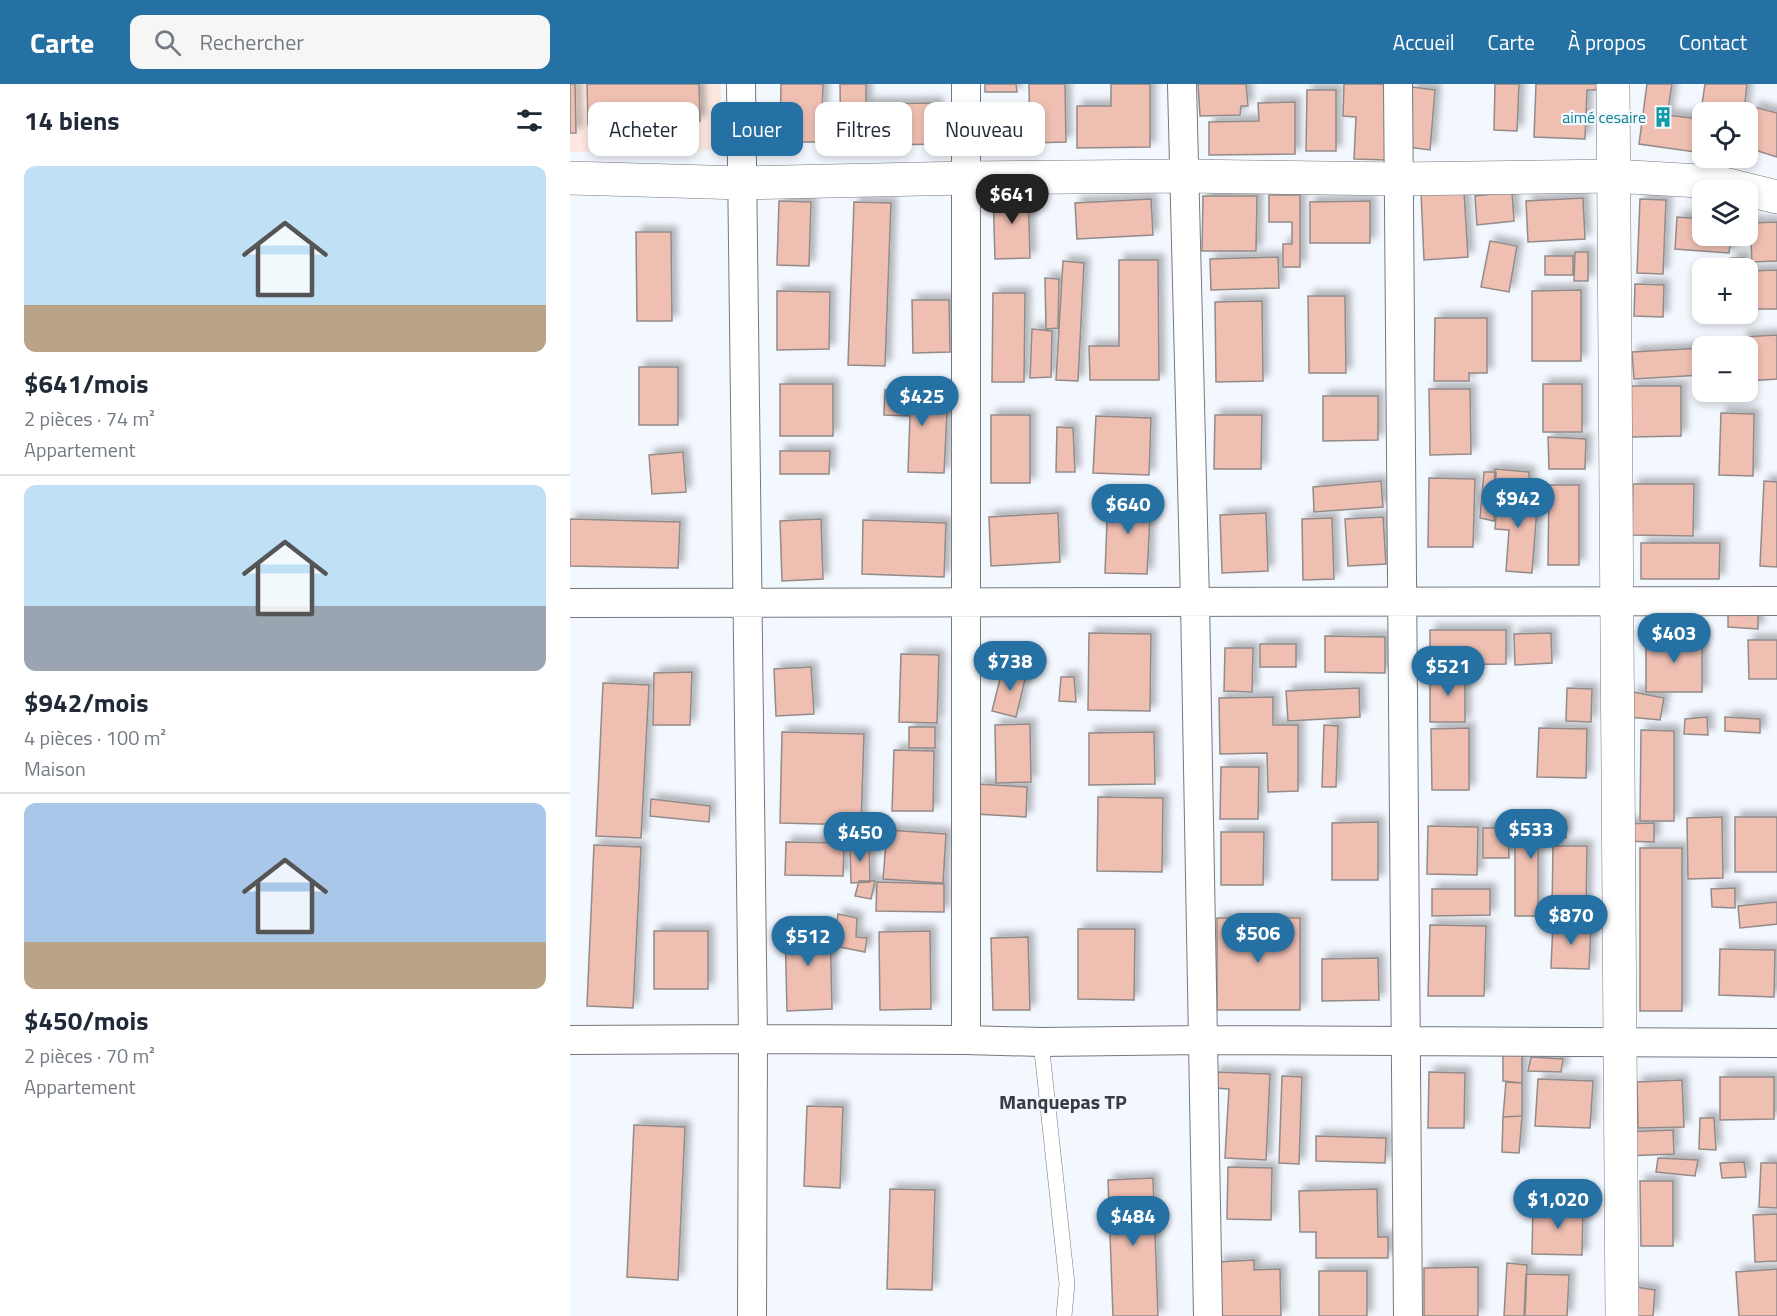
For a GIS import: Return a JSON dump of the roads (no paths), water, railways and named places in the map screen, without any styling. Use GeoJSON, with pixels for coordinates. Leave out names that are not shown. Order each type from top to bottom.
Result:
{"type":"FeatureCollection","features":[{"type":"Feature","properties":{"kind":"street"},"geometry":{"type":"LineString","coordinates":[[741,84],[753,1039],[752,1316]]}},
{"type":"Feature","properties":{"kind":"street"},"geometry":{"type":"LineString","coordinates":[[966,84],[966,1040]]}},
{"type":"Feature","properties":{"kind":"street"},"geometry":{"type":"LineString","coordinates":[[1182,84],[1195,602],[1208,1316]]}},
{"type":"Feature","properties":{"kind":"street"},"geometry":{"type":"LineString","coordinates":[[1398,84],[1408,1316]]}},
{"type":"Feature","properties":{"kind":"street"},"geometry":{"type":"LineString","coordinates":[[1613,84],[1622,1316]]}},
{"type":"Feature","properties":{"kind":"street"},"geometry":{"type":"LineString","coordinates":[[570,178],[743,183],[1184,176],[1399,178],[1614,176],[1716,182],[1777,197]]}},
{"type":"Feature","properties":{"kind":"street"},"geometry":{"type":"LineString","coordinates":[[570,603],[1777,601]]}},
{"type":"Feature","properties":{"kind":"street"},"geometry":{"type":"LineString","coordinates":[[570,1040],[1777,1042]]}},
{"type":"Feature","properties":{"kind":"lane"},"geometry":{"type":"LineString","coordinates":[[1041,1042],[1067,1284],[1064,1316]]}},
{"type":"Feature","properties":{"kind":"place","name":"aimé cesaire"},"geometry":{"type":"Point","coordinates":[1663,117]}},
{"type":"Feature","properties":{"kind":"district","name":"Manquepas TP"},"geometry":{"type":"Point","coordinates":[1063,1101]}}]}
